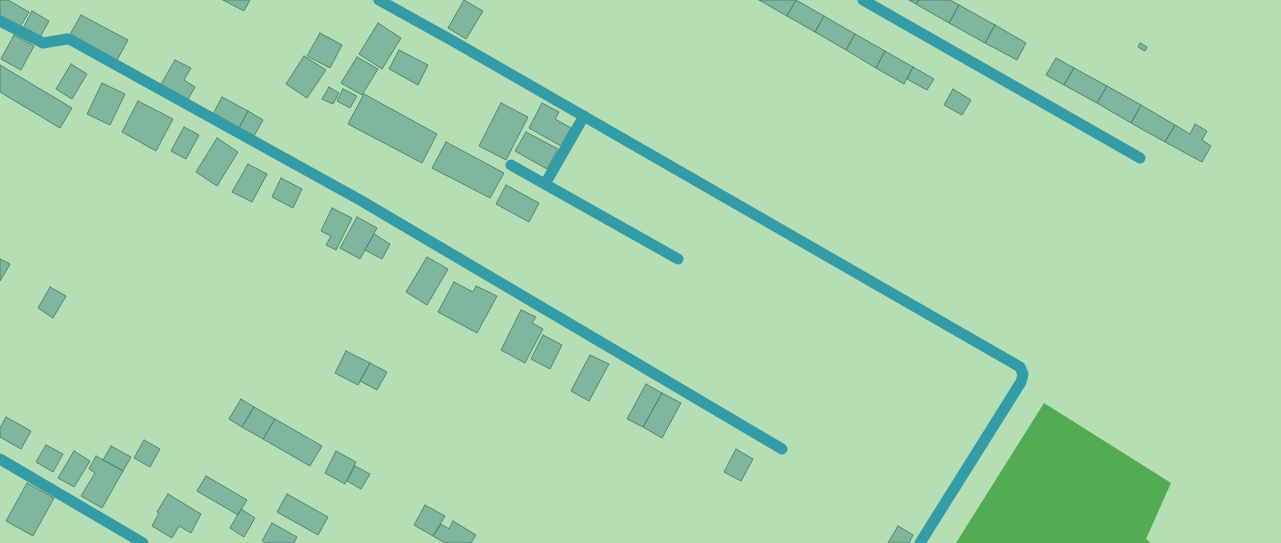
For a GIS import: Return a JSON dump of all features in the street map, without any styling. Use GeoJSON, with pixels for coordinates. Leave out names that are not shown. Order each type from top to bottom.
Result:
{"type":"FeatureCollection","features":[{"type":"Feature","properties":{"kind":"street"},"geometry":{"type":"LineString","coordinates":[[379,0],[1020,367],[1023,374],[1021,382],[920,543]]}},
{"type":"Feature","properties":{"kind":"street"},"geometry":{"type":"LineString","coordinates":[[863,0],[1140,158]]}},
{"type":"Feature","properties":{"kind":"street"},"geometry":{"type":"LineString","coordinates":[[0,21],[43,43],[66,39],[71,40],[360,200],[782,449]]}},
{"type":"Feature","properties":{"kind":"street"},"geometry":{"type":"LineString","coordinates":[[545,184],[584,116]]}},
{"type":"Feature","properties":{"kind":"street"},"geometry":{"type":"LineString","coordinates":[[511,165],[678,259]]}},
{"type":"Feature","properties":{"kind":"street"},"geometry":{"type":"LineString","coordinates":[[0,459],[143,543]]}},
{"type":"Feature","properties":{"kind":"green space"},"geometry":{"type":"Polygon","coordinates":[[[1044,403],[1171,483],[1146,539],[1151,543],[956,543],[1044,403]]]}},
{"type":"Feature","properties":{"kind":"building"},"geometry":{"type":"Polygon","coordinates":[[[0,0],[8,0],[29,12],[19,29],[0,18],[0,0]]]}},
{"type":"Feature","properties":{"kind":"building"},"geometry":{"type":"Polygon","coordinates":[[[223,0],[250,0],[244,11],[223,0]]]}},
{"type":"Feature","properties":{"kind":"building"},"geometry":{"type":"Polygon","coordinates":[[[464,0],[483,11],[466,39],[448,28],[464,0]]]}},
{"type":"Feature","properties":{"kind":"building"},"geometry":{"type":"Polygon","coordinates":[[[759,0],[796,0],[787,16],[759,0]]]}},
{"type":"Feature","properties":{"kind":"building"},"geometry":{"type":"Polygon","coordinates":[[[796,0],[824,16],[815,32],[787,16],[796,0]]]}},
{"type":"Feature","properties":{"kind":"building"},"geometry":{"type":"Polygon","coordinates":[[[909,0],[919,0],[916,4],[909,0]]]}},
{"type":"Feature","properties":{"kind":"building"},"geometry":{"type":"Polygon","coordinates":[[[919,0],[950,0],[959,5],[949,23],[916,4],[919,0]]]}},
{"type":"Feature","properties":{"kind":"building"},"geometry":{"type":"Polygon","coordinates":[[[959,5],[995,25],[985,43],[949,23],[959,5]]]}},
{"type":"Feature","properties":{"kind":"building"},"geometry":{"type":"Polygon","coordinates":[[[32,11],[49,21],[39,39],[22,30],[32,11]]]}},
{"type":"Feature","properties":{"kind":"building"},"geometry":{"type":"Polygon","coordinates":[[[81,15],[128,40],[116,62],[69,36],[81,15]]]}},
{"type":"Feature","properties":{"kind":"building"},"geometry":{"type":"Polygon","coordinates":[[[824,16],[855,34],[846,50],[815,32],[824,16]]]}},
{"type":"Feature","properties":{"kind":"building"},"geometry":{"type":"Polygon","coordinates":[[[378,23],[401,38],[382,69],[359,54],[378,23]]]}},
{"type":"Feature","properties":{"kind":"building"},"geometry":{"type":"Polygon","coordinates":[[[995,25],[1026,43],[1017,60],[985,43],[995,25]]]}},
{"type":"Feature","properties":{"kind":"building"},"geometry":{"type":"Polygon","coordinates":[[[320,33],[342,45],[330,68],[307,56],[320,33]]]}},
{"type":"Feature","properties":{"kind":"building"},"geometry":{"type":"Polygon","coordinates":[[[855,34],[885,51],[876,68],[846,50],[855,34]]]}},
{"type":"Feature","properties":{"kind":"building"},"geometry":{"type":"Polygon","coordinates":[[[14,35],[34,46],[21,70],[1,59],[14,35]]]}},
{"type":"Feature","properties":{"kind":"building"},"geometry":{"type":"Polygon","coordinates":[[[1140,43],[1147,47],[1145,51],[1138,47],[1140,43]]]}},
{"type":"Feature","properties":{"kind":"building"},"geometry":{"type":"Polygon","coordinates":[[[399,50],[428,65],[418,85],[389,69],[399,50]]]}},
{"type":"Feature","properties":{"kind":"building"},"geometry":{"type":"Polygon","coordinates":[[[885,51],[913,67],[904,84],[876,68],[885,51]]]}},
{"type":"Feature","properties":{"kind":"building"},"geometry":{"type":"Polygon","coordinates":[[[304,56],[326,70],[307,98],[286,84],[304,56]]]}},
{"type":"Feature","properties":{"kind":"building"},"geometry":{"type":"Polygon","coordinates":[[[357,57],[378,69],[362,95],[341,83],[357,57]]]}},
{"type":"Feature","properties":{"kind":"building"},"geometry":{"type":"Polygon","coordinates":[[[1056,58],[1074,68],[1064,85],[1046,75],[1056,58]]]}},
{"type":"Feature","properties":{"kind":"building"},"geometry":{"type":"Polygon","coordinates":[[[175,60],[191,68],[184,80],[195,87],[187,101],[160,86],[175,60]]]}},
{"type":"Feature","properties":{"kind":"building"},"geometry":{"type":"Polygon","coordinates":[[[71,64],[87,74],[72,99],[56,89],[71,64]]]}},
{"type":"Feature","properties":{"kind":"building"},"geometry":{"type":"Polygon","coordinates":[[[0,65],[72,108],[60,128],[0,92],[0,65]]]}},
{"type":"Feature","properties":{"kind":"building"},"geometry":{"type":"Polygon","coordinates":[[[913,67],[934,79],[927,90],[907,79],[913,67]]]}},
{"type":"Feature","properties":{"kind":"building"},"geometry":{"type":"Polygon","coordinates":[[[1074,68],[1107,86],[1097,103],[1064,85],[1074,68]]]}},
{"type":"Feature","properties":{"kind":"building"},"geometry":{"type":"Polygon","coordinates":[[[102,83],[125,94],[110,125],[87,114],[102,83]]]}},
{"type":"Feature","properties":{"kind":"building"},"geometry":{"type":"Polygon","coordinates":[[[1107,86],[1141,105],[1131,123],[1097,103],[1107,86]]]}},
{"type":"Feature","properties":{"kind":"building"},"geometry":{"type":"Polygon","coordinates":[[[329,87],[339,93],[333,104],[322,99],[329,87]]]}},
{"type":"Feature","properties":{"kind":"building"},"geometry":{"type":"Polygon","coordinates":[[[343,89],[357,96],[350,108],[337,101],[343,89]]]}},
{"type":"Feature","properties":{"kind":"building"},"geometry":{"type":"Polygon","coordinates":[[[953,89],[971,100],[962,115],[944,105],[953,89]]]}},
{"type":"Feature","properties":{"kind":"building"},"geometry":{"type":"Polygon","coordinates":[[[364,94],[437,134],[422,163],[348,124],[364,94]]]}},
{"type":"Feature","properties":{"kind":"building"},"geometry":{"type":"Polygon","coordinates":[[[222,97],[248,111],[239,128],[213,114],[222,97]]]}},
{"type":"Feature","properties":{"kind":"building"},"geometry":{"type":"Polygon","coordinates":[[[138,101],[173,119],[156,151],[122,132],[138,101]]]}},
{"type":"Feature","properties":{"kind":"building"},"geometry":{"type":"Polygon","coordinates":[[[501,103],[528,117],[506,160],[479,146],[501,103]]]}},
{"type":"Feature","properties":{"kind":"building"},"geometry":{"type":"Polygon","coordinates":[[[542,103],[559,112],[555,119],[571,128],[561,146],[529,128],[542,103]]]}},
{"type":"Feature","properties":{"kind":"building"},"geometry":{"type":"Polygon","coordinates":[[[1141,105],[1175,125],[1165,142],[1131,123],[1141,105]]]}},
{"type":"Feature","properties":{"kind":"building"},"geometry":{"type":"Polygon","coordinates":[[[248,111],[263,120],[254,136],[239,128],[248,111]]]}},
{"type":"Feature","properties":{"kind":"building"},"geometry":{"type":"Polygon","coordinates":[[[1195,124],[1207,131],[1202,140],[1211,146],[1202,162],[1165,142],[1175,125],[1190,134],[1195,124]]]}},
{"type":"Feature","properties":{"kind":"building"},"geometry":{"type":"Polygon","coordinates":[[[184,127],[199,135],[186,159],[171,151],[184,127]]]}},
{"type":"Feature","properties":{"kind":"building"},"geometry":{"type":"Polygon","coordinates":[[[526,132],[558,149],[547,169],[515,151],[526,132]]]}},
{"type":"Feature","properties":{"kind":"building"},"geometry":{"type":"Polygon","coordinates":[[[217,138],[238,152],[217,186],[196,172],[217,138]]]}},
{"type":"Feature","properties":{"kind":"building"},"geometry":{"type":"Polygon","coordinates":[[[446,142],[504,173],[490,198],[432,168],[446,142]]]}},
{"type":"Feature","properties":{"kind":"building"},"geometry":{"type":"Polygon","coordinates":[[[248,164],[267,174],[252,202],[232,192],[248,164]]]}},
{"type":"Feature","properties":{"kind":"building"},"geometry":{"type":"Polygon","coordinates":[[[281,178],[302,189],[293,208],[272,197],[281,178]]]}},
{"type":"Feature","properties":{"kind":"building"},"geometry":{"type":"Polygon","coordinates":[[[506,185],[539,203],[529,222],[496,204],[506,185]]]}},
{"type":"Feature","properties":{"kind":"building"},"geometry":{"type":"Polygon","coordinates":[[[332,208],[352,218],[336,250],[326,245],[331,236],[321,231],[332,208]]]}},
{"type":"Feature","properties":{"kind":"building"},"geometry":{"type":"Polygon","coordinates":[[[357,217],[377,228],[360,259],[340,248],[357,217]]]}},
{"type":"Feature","properties":{"kind":"building"},"geometry":{"type":"Polygon","coordinates":[[[374,234],[390,244],[382,259],[365,250],[374,234]]]}},
{"type":"Feature","properties":{"kind":"building"},"geometry":{"type":"Polygon","coordinates":[[[427,257],[448,269],[427,305],[406,292],[427,257]]]}},
{"type":"Feature","properties":{"kind":"building"},"geometry":{"type":"Polygon","coordinates":[[[0,259],[10,264],[0,281],[0,259]]]}},
{"type":"Feature","properties":{"kind":"building"},"geometry":{"type":"Polygon","coordinates":[[[454,282],[473,292],[476,286],[497,296],[477,333],[438,312],[454,282]]]}},
{"type":"Feature","properties":{"kind":"building"},"geometry":{"type":"Polygon","coordinates":[[[50,287],[66,296],[53,318],[38,308],[50,287]]]}},
{"type":"Feature","properties":{"kind":"building"},"geometry":{"type":"Polygon","coordinates":[[[521,310],[536,317],[532,323],[543,329],[525,363],[501,350],[521,310]]]}},
{"type":"Feature","properties":{"kind":"building"},"geometry":{"type":"Polygon","coordinates":[[[543,335],[562,345],[550,369],[531,359],[543,335]]]}},
{"type":"Feature","properties":{"kind":"building"},"geometry":{"type":"Polygon","coordinates":[[[346,351],[370,363],[358,385],[335,373],[346,351]]]}},
{"type":"Feature","properties":{"kind":"building"},"geometry":{"type":"Polygon","coordinates":[[[590,355],[609,364],[589,401],[571,391],[590,355]]]}},
{"type":"Feature","properties":{"kind":"building"},"geometry":{"type":"Polygon","coordinates":[[[370,363],[387,372],[377,390],[360,381],[370,363]]]}},
{"type":"Feature","properties":{"kind":"building"},"geometry":{"type":"Polygon","coordinates":[[[646,384],[662,393],[643,427],[627,419],[646,384]]]}},
{"type":"Feature","properties":{"kind":"building"},"geometry":{"type":"Polygon","coordinates":[[[662,393],[681,403],[662,438],[643,427],[662,393]]]}},
{"type":"Feature","properties":{"kind":"building"},"geometry":{"type":"Polygon","coordinates":[[[241,399],[254,407],[242,427],[229,419],[241,399]]]}},
{"type":"Feature","properties":{"kind":"building"},"geometry":{"type":"Polygon","coordinates":[[[254,407],[275,419],[263,439],[242,427],[254,407]]]}},
{"type":"Feature","properties":{"kind":"building"},"geometry":{"type":"Polygon","coordinates":[[[6,417],[31,431],[21,449],[0,437],[0,428],[6,417]]]}},
{"type":"Feature","properties":{"kind":"building"},"geometry":{"type":"Polygon","coordinates":[[[275,419],[322,446],[310,466],[263,439],[275,419]]]}},
{"type":"Feature","properties":{"kind":"building"},"geometry":{"type":"Polygon","coordinates":[[[144,440],[160,449],[150,467],[134,458],[144,440]]]}},
{"type":"Feature","properties":{"kind":"building"},"geometry":{"type":"Polygon","coordinates":[[[46,445],[63,454],[53,472],[36,462],[46,445]]]}},
{"type":"Feature","properties":{"kind":"building"},"geometry":{"type":"Polygon","coordinates":[[[111,446],[131,457],[123,471],[103,460],[111,446]]]}},
{"type":"Feature","properties":{"kind":"building"},"geometry":{"type":"Polygon","coordinates":[[[736,449],[753,459],[741,481],[724,472],[736,449]]]}},
{"type":"Feature","properties":{"kind":"building"},"geometry":{"type":"Polygon","coordinates":[[[74,451],[90,461],[74,487],[58,478],[74,451]]]}},
{"type":"Feature","properties":{"kind":"building"},"geometry":{"type":"Polygon","coordinates":[[[336,451],[356,462],[345,484],[325,473],[336,451]]]}},
{"type":"Feature","properties":{"kind":"building"},"geometry":{"type":"Polygon","coordinates":[[[96,456],[123,471],[102,508],[81,496],[95,473],[89,469],[96,456]]]}},
{"type":"Feature","properties":{"kind":"building"},"geometry":{"type":"Polygon","coordinates":[[[355,466],[370,474],[361,489],[347,481],[355,466]]]}},
{"type":"Feature","properties":{"kind":"building"},"geometry":{"type":"Polygon","coordinates":[[[206,476],[247,500],[238,515],[197,491],[206,476]]]}},
{"type":"Feature","properties":{"kind":"building"},"geometry":{"type":"Polygon","coordinates":[[[27,483],[54,498],[33,536],[6,521],[27,483]]]}},
{"type":"Feature","properties":{"kind":"building"},"geometry":{"type":"Polygon","coordinates":[[[168,494],[201,514],[191,533],[179,526],[172,538],[152,526],[159,513],[157,512],[168,494]]]}},
{"type":"Feature","properties":{"kind":"building"},"geometry":{"type":"Polygon","coordinates":[[[287,494],[328,517],[318,535],[277,512],[287,494]]]}},
{"type":"Feature","properties":{"kind":"building"},"geometry":{"type":"Polygon","coordinates":[[[425,505],[445,516],[433,536],[414,525],[425,505]]]}},
{"type":"Feature","properties":{"kind":"building"},"geometry":{"type":"Polygon","coordinates":[[[241,509],[255,518],[244,537],[230,528],[241,509]]]}},
{"type":"Feature","properties":{"kind":"building"},"geometry":{"type":"Polygon","coordinates":[[[453,521],[476,535],[471,543],[445,543],[433,536],[441,524],[449,529],[453,521]]]}},
{"type":"Feature","properties":{"kind":"building"},"geometry":{"type":"Polygon","coordinates":[[[272,523],[297,537],[294,543],[266,543],[262,541],[272,523]]]}},
{"type":"Feature","properties":{"kind":"building"},"geometry":{"type":"Polygon","coordinates":[[[898,526],[913,535],[909,543],[888,543],[898,526]]]}}]}
